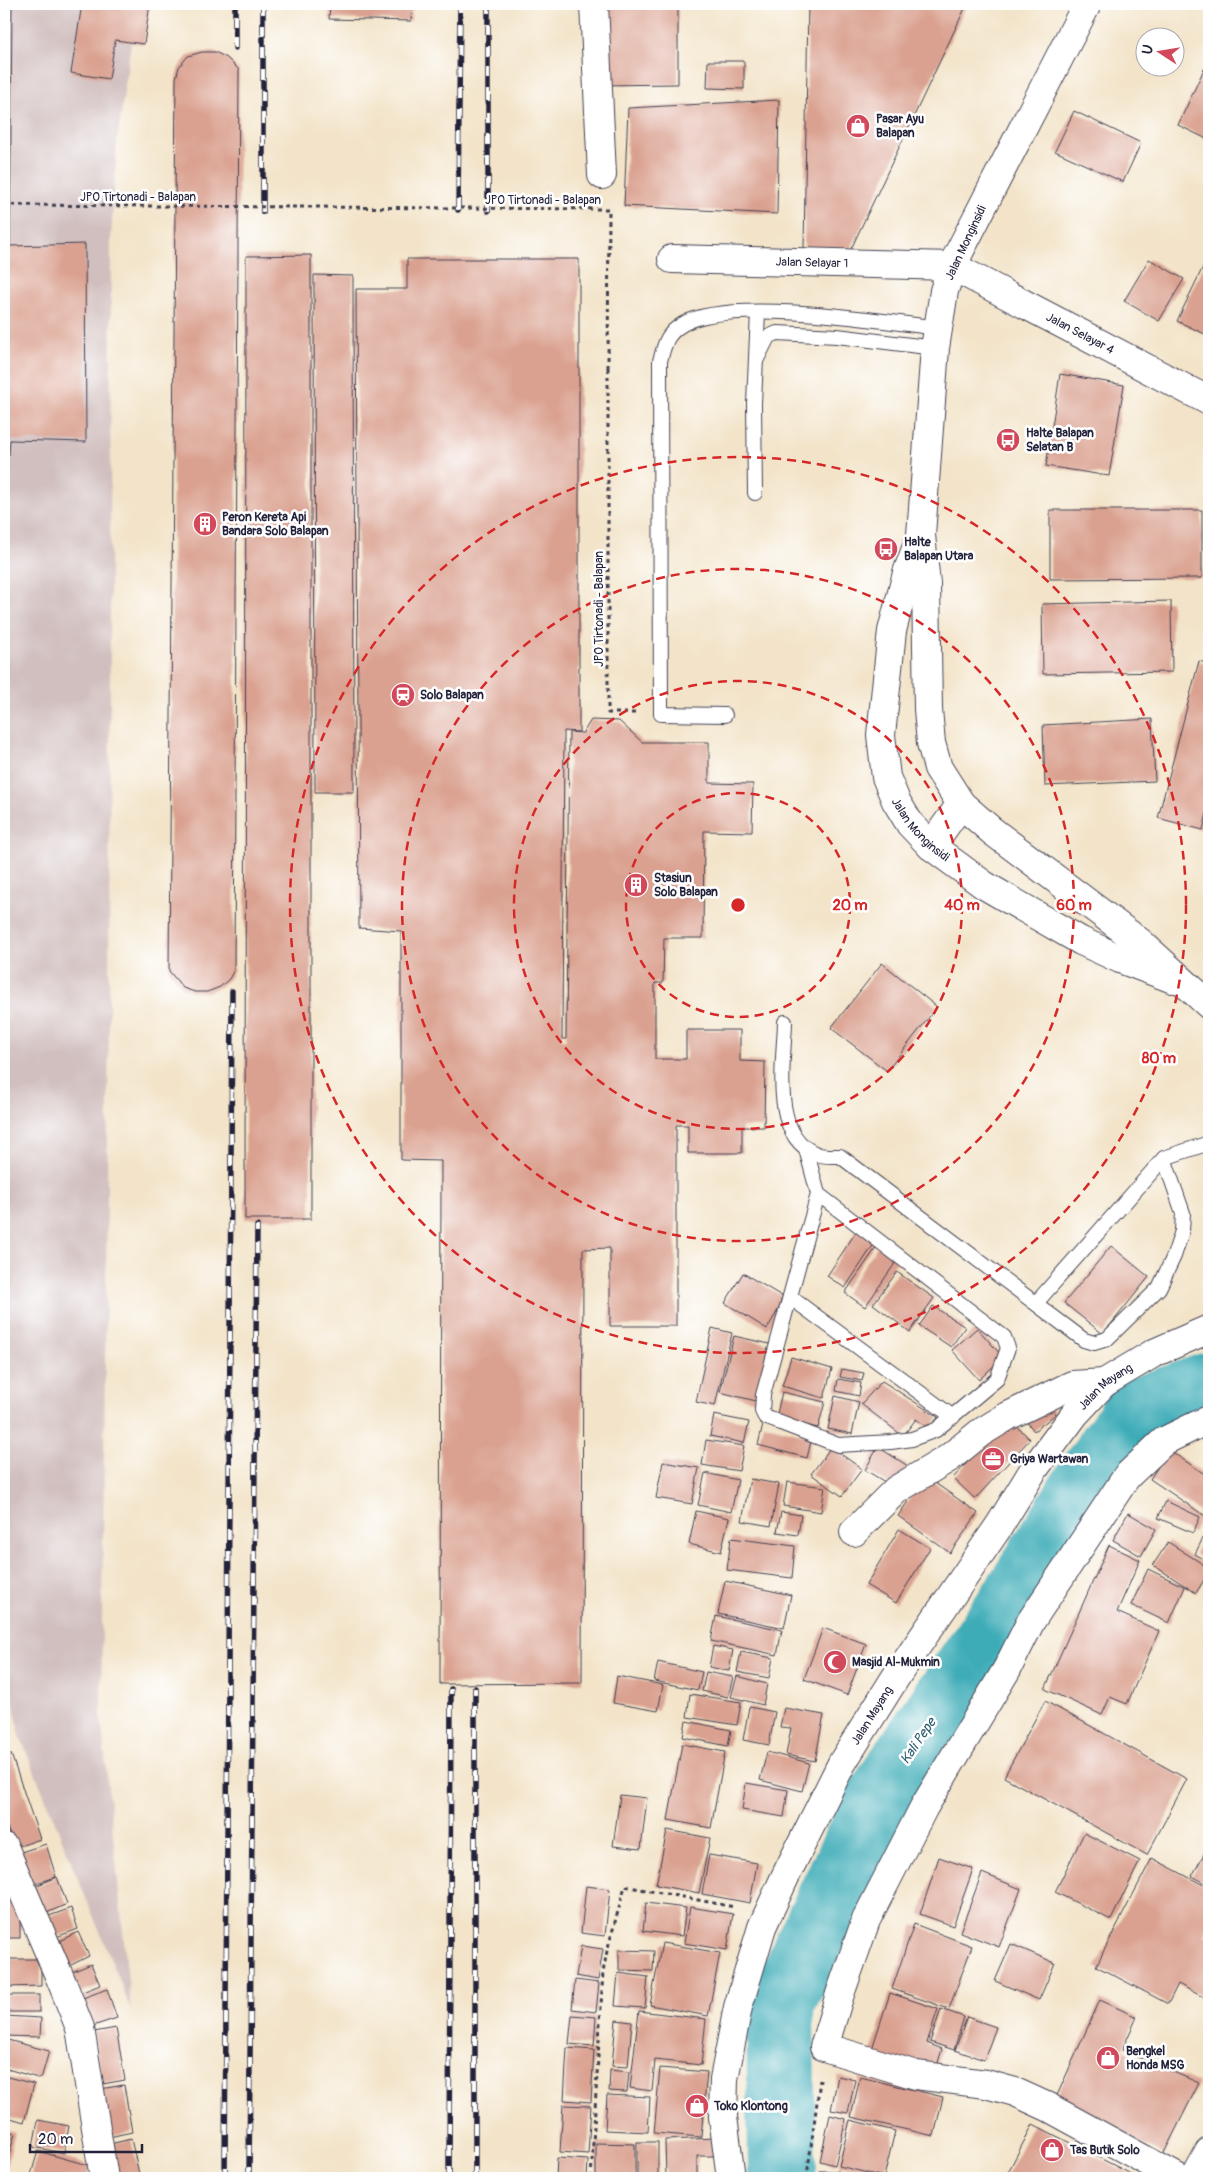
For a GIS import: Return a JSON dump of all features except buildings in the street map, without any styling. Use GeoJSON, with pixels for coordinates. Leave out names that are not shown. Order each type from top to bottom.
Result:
{"type":"FeatureCollection","features":[{"type":"Feature","properties":{"kind":"street"},"geometry":{"type":"LineString","coordinates":[[594,4],[602,174]]}},
{"type":"Feature","properties":{"kind":"street","name":"Jalan Monginsidi"},"geometry":{"type":"LineString","coordinates":[[1087,4],[952,266],[946,283],[936,338],[921,535],[926,584],[928,709],[931,743],[938,768],[961,804],[1023,856],[1141,943],[1209,1005]]}},
{"type":"Feature","properties":{"kind":"street","name":"Jalan Selayar 1"},"geometry":{"type":"LineString","coordinates":[[672,259],[952,266]]}},
{"type":"Feature","properties":{"kind":"street","name":"Jalan Selayar 4"},"geometry":{"type":"LineString","coordinates":[[952,266],[1209,401]]}},
{"type":"Feature","properties":{"kind":"street","name":"Jalan Monginsidi"},"geometry":{"type":"LineString","coordinates":[[921,535],[907,573],[892,631],[881,735],[886,777],[896,801],[910,824],[931,846],[984,885],[1081,941],[1120,959],[1188,984]]}},
{"type":"Feature","properties":{"kind":"street"},"geometry":{"type":"LineString","coordinates":[[931,846],[961,804]]}},
{"type":"Feature","properties":{"kind":"street","name":"Jalan Mayang"},"geometry":{"type":"LineString","coordinates":[[731,2178],[723,2117],[724,2078],[738,2007],[759,1936],[769,1912],[842,1763],[872,1713],[999,1526],[1034,1469],[1075,1414],[1104,1383],[1154,1353],[1209,1329]]}},
{"type":"Feature","properties":{"kind":"street"},"geometry":{"type":"LineString","coordinates":[[854,1532],[896,1490],[949,1458],[980,1433],[1008,1416],[1072,1385],[1104,1383]]}},
{"type":"Feature","properties":{"kind":"street"},"geometry":{"type":"LineString","coordinates":[[1178,2178],[1048,2107],[1015,2092],[986,2084],[916,2074],[824,2047],[866,1920],[924,1807],[1007,1669],[1030,1622],[1127,1476],[1164,1441],[1209,1420]]}},
{"type":"Feature","properties":{"kind":"street"},"geometry":{"type":"LineString","coordinates":[[4,1847],[60,1976],[80,2028],[104,2178]]}},
{"type":"Feature","properties":{"kind":"street"},"geometry":{"type":"LineString","coordinates":[[1195,2178],[1209,2152]]}},
{"type":"Feature","properties":{"kind":"lane"},"geometry":{"type":"LineString","coordinates":[[725,715],[661,714],[660,361],[666,339],[684,323],[705,316],[777,311],[858,318],[936,338]]}},
{"type":"Feature","properties":{"kind":"lane"},"geometry":{"type":"LineString","coordinates":[[755,493],[758,312]]}},
{"type":"Feature","properties":{"kind":"lane"},"geometry":{"type":"LineString","coordinates":[[756,361],[768,337],[777,333],[936,338]]}},
{"type":"Feature","properties":{"kind":"lane"},"geometry":{"type":"LineString","coordinates":[[785,1022],[784,1090],[786,1118],[796,1140],[806,1149],[819,1155],[840,1156],[1084,1340],[1094,1343],[1107,1339],[1159,1288],[1174,1256],[1182,1231],[1182,1213],[1164,1158]]}},
{"type":"Feature","properties":{"kind":"lane"},"geometry":{"type":"LineString","coordinates":[[1036,1303],[1164,1158],[1209,1143]]}},
{"type":"Feature","properties":{"kind":"lane"},"geometry":{"type":"LineString","coordinates":[[806,1149],[818,1194],[763,1395],[762,1411],[765,1416],[838,1445],[912,1439],[936,1430],[996,1379],[1008,1348],[1004,1337],[818,1194]]}},
{"type":"Feature","properties":{"kind":"lane"},"geometry":{"type":"LineString","coordinates":[[790,1297],[953,1417]]}},
{"type":"Feature","properties":{"kind":"path","name":"JPO Tirtonadi - Balapan"},"geometry":{"type":"LineString","coordinates":[[4,205],[609,209],[608,713]]}},
{"type":"Feature","properties":{"kind":"path"},"geometry":{"type":"LineString","coordinates":[[591,2178],[604,1972],[607,1951],[625,1886],[688,1900],[769,1912]]}},
{"type":"Feature","properties":{"kind":"path"},"geometry":{"type":"LineString","coordinates":[[809,2178],[808,2169],[824,2047]]}},
{"type":"Feature","properties":{"kind":"shaded area"},"geometry":{"type":"Polygon","coordinates":[[[4,4],[150,4],[144,44],[131,43],[117,142],[111,239],[109,1017],[101,1718],[131,2009],[20,1736],[4,1657],[4,4]]]}},
{"type":"Feature","properties":{"kind":"waterway","name":"Kali Pepe"},"geometry":{"type":"LineString","coordinates":[[782,2178],[780,2005],[874,1807],[1016,1597],[1094,1472],[1137,1411],[1209,1386]]}},
{"type":"Feature","properties":{"kind":"railway"},"geometry":{"type":"LineString","coordinates":[[235,4],[235,48]]}},
{"type":"Feature","properties":{"kind":"railway"},"geometry":{"type":"LineString","coordinates":[[263,4],[263,212]]}},
{"type":"Feature","properties":{"kind":"railway"},"geometry":{"type":"LineString","coordinates":[[458,210],[460,4]]}},
{"type":"Feature","properties":{"kind":"railway"},"geometry":{"type":"LineString","coordinates":[[488,4],[488,211]]}},
{"type":"Feature","properties":{"kind":"railway"},"geometry":{"type":"LineString","coordinates":[[225,2178],[232,991]]}},
{"type":"Feature","properties":{"kind":"railway"},"geometry":{"type":"LineString","coordinates":[[249,2178],[257,1226]]}},
{"type":"Feature","properties":{"kind":"railway"},"geometry":{"type":"LineString","coordinates":[[475,1688],[475,2178]]}},
{"type":"Feature","properties":{"kind":"railway"},"geometry":{"type":"LineString","coordinates":[[449,2178],[451,1689]]}},
{"type":"Feature","properties":{"kind":"place","name":"Pasar Ayu Balapan"},"geometry":{"type":"Point","coordinates":[858,126]}},
{"type":"Feature","properties":{"kind":"place","name":"Halte Balapan Selatan B"},"geometry":{"type":"Point","coordinates":[1008,440]}},
{"type":"Feature","properties":{"kind":"place","name":"Peron Kereta Api Bandara Solo Balapan"},"geometry":{"type":"Point","coordinates":[205,524]}},
{"type":"Feature","properties":{"kind":"place","name":"Halte Balapan Utara"},"geometry":{"type":"Point","coordinates":[886,549]}},
{"type":"Feature","properties":{"kind":"place","name":"Solo Balapan"},"geometry":{"type":"Point","coordinates":[403,695]}},
{"type":"Feature","properties":{"kind":"place","name":"Stasiun Solo Balapan"},"geometry":{"type":"Point","coordinates":[636,885]}},
{"type":"Feature","properties":{"kind":"place","name":"Griya Wartawan"},"geometry":{"type":"Point","coordinates":[993,1459]}},
{"type":"Feature","properties":{"kind":"place","name":"Masjid Al-Mukmin"},"geometry":{"type":"Point","coordinates":[835,1662]}},
{"type":"Feature","properties":{"kind":"place","name":"Bengkel Honda MSG"},"geometry":{"type":"Point","coordinates":[1108,2058]}},
{"type":"Feature","properties":{"kind":"place","name":"Toko Klontong"},"geometry":{"type":"Point","coordinates":[697,2106]}},
{"type":"Feature","properties":{"kind":"place","name":"Tas Butik Solo"},"geometry":{"type":"Point","coordinates":[1052,2150]}}]}
